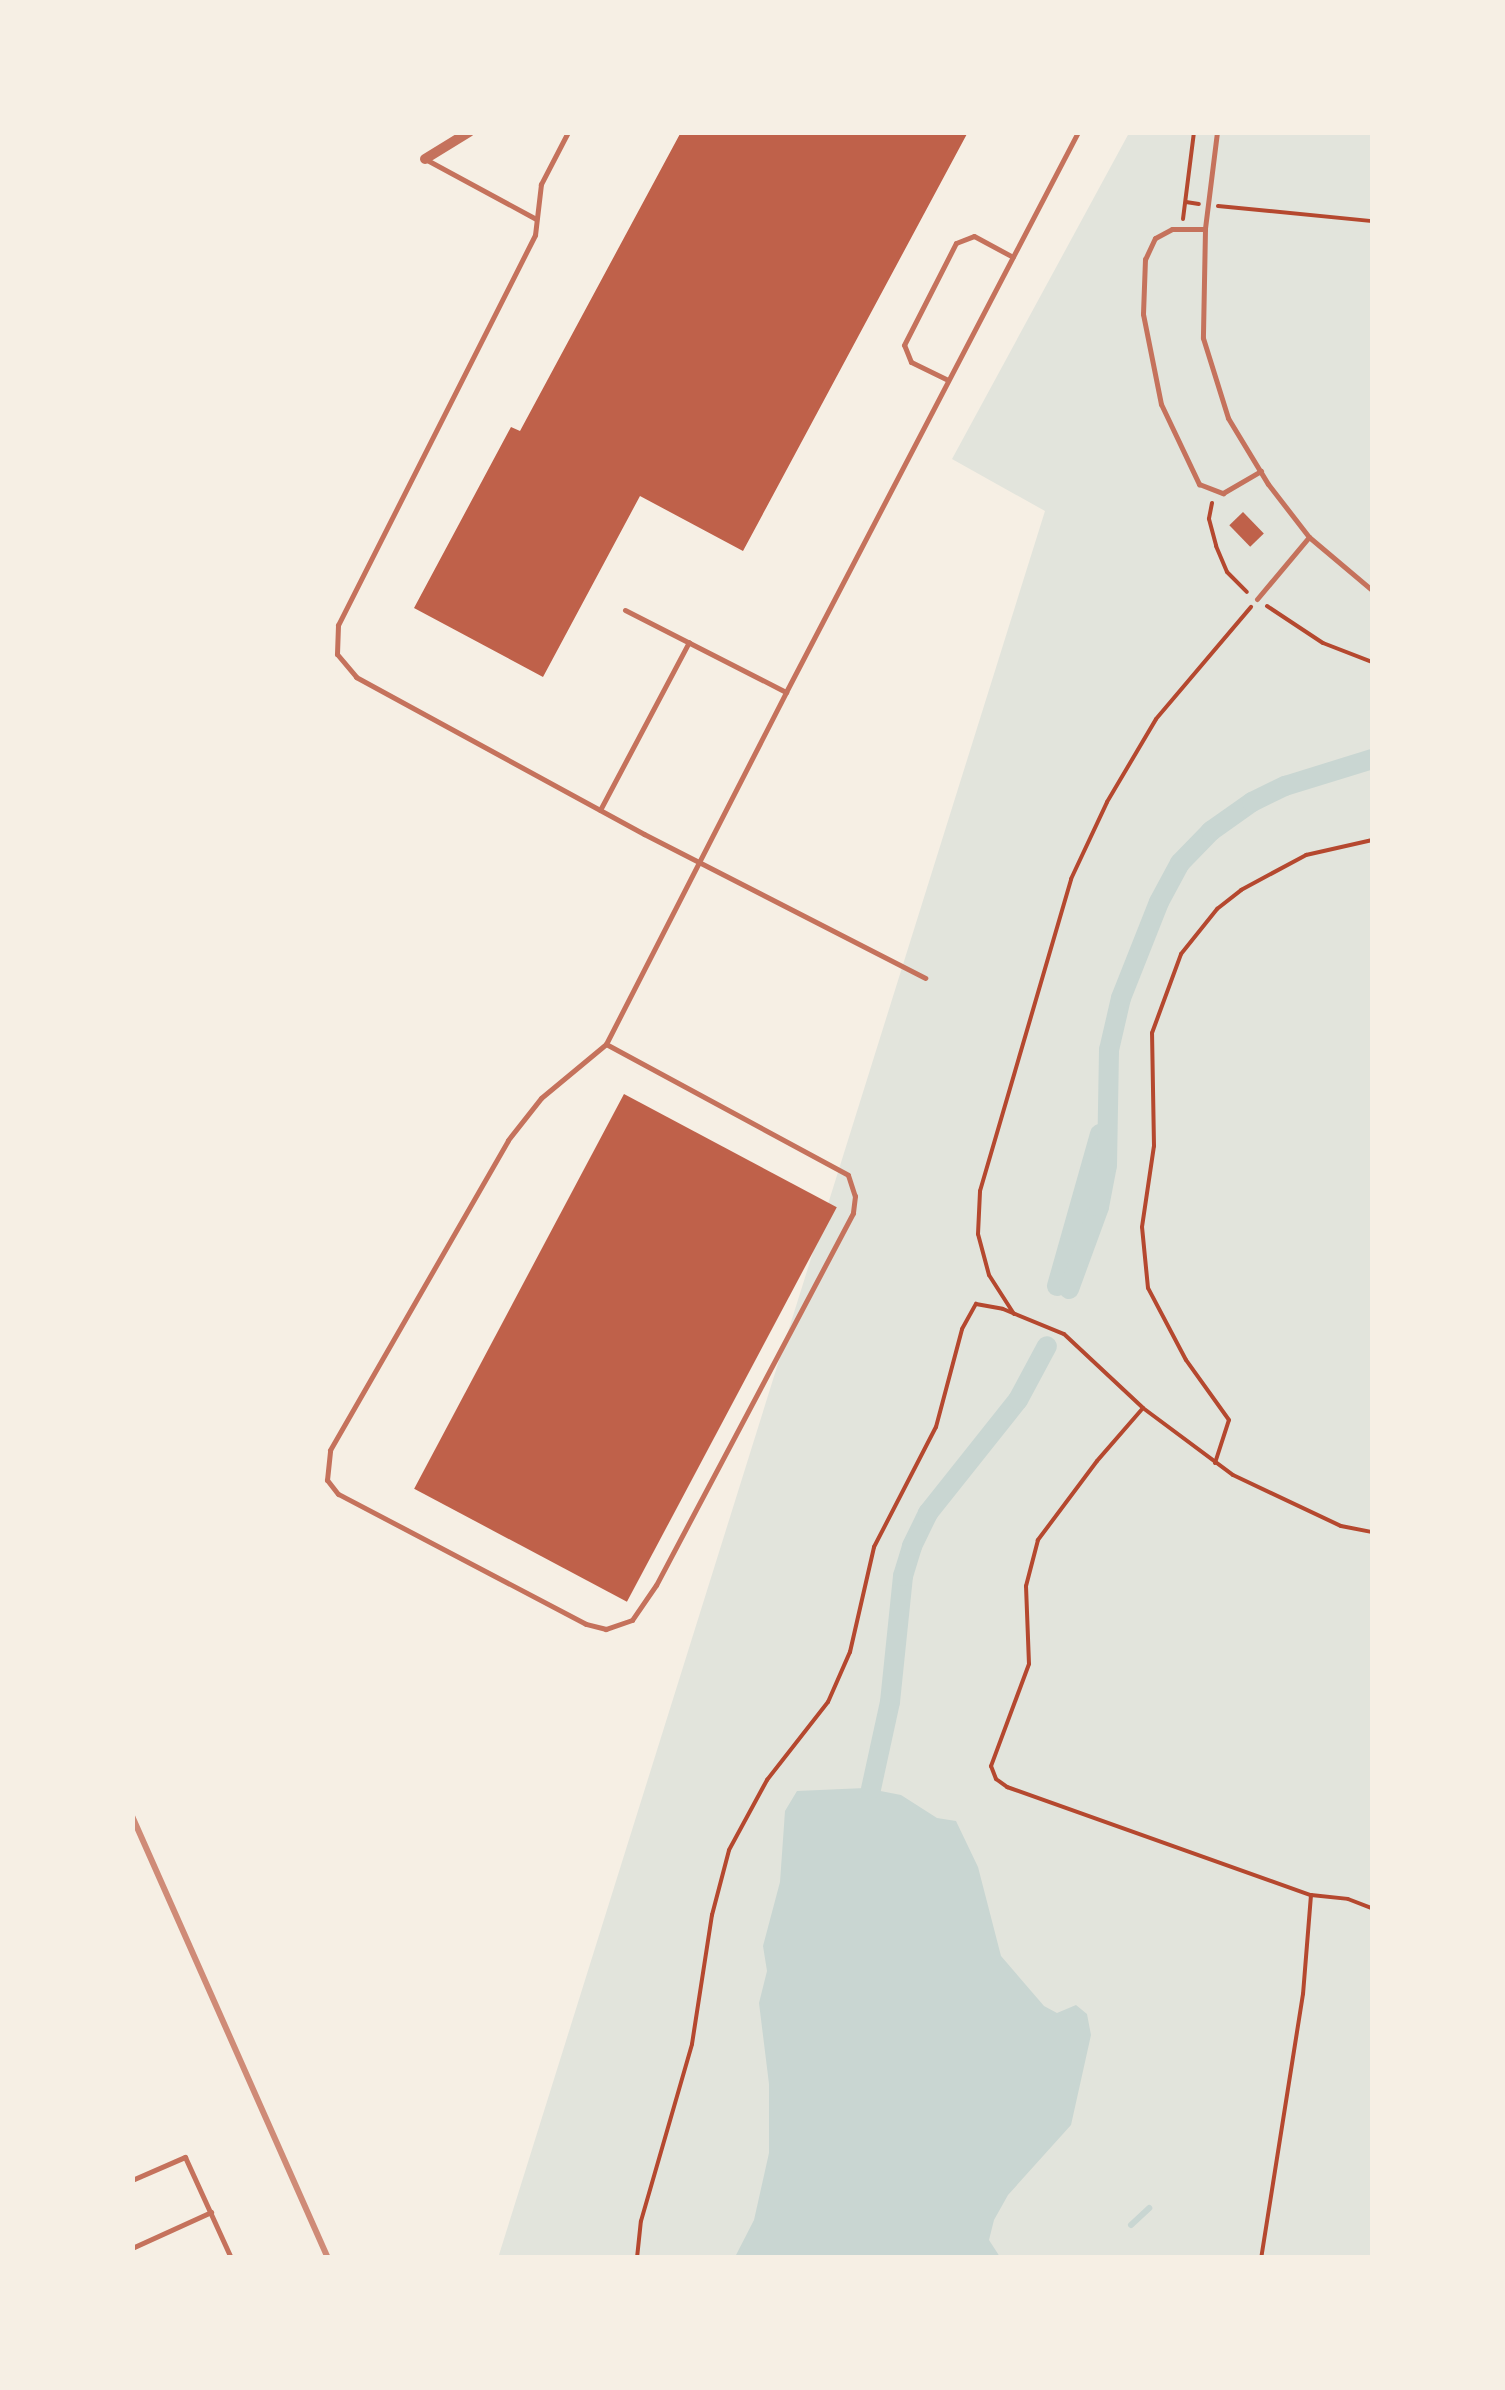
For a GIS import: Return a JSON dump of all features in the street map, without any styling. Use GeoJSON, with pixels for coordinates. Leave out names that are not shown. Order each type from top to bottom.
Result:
{"type":"FeatureCollection","features":[{"type":"Feature","properties":{"kind":"street"},"geometry":{"type":"LineString","coordinates":[[424,159],[469,132]]}},
{"type":"Feature","properties":{"kind":"lane"},"geometry":{"type":"LineString","coordinates":[[568,132],[541,184],[534,235],[338,625],[337,654],[356,676],[600,810],[925,978]]}},
{"type":"Feature","properties":{"kind":"lane"},"geometry":{"type":"LineString","coordinates":[[606,1044],[848,1175],[855,1196],[853,1213],[656,1585],[632,1620],[606,1629],[586,1624],[338,1494],[328,1480],[330,1450],[508,1140],[541,1098],[606,1044],[1078,132]]}},
{"type":"Feature","properties":{"kind":"lane"},"geometry":{"type":"LineString","coordinates":[[1218,132],[1204,228],[1202,338],[1228,418],[1310,537],[1372,590]]}},
{"type":"Feature","properties":{"kind":"lane"},"geometry":{"type":"LineString","coordinates":[[424,159],[536,220]]}},
{"type":"Feature","properties":{"kind":"lane"},"geometry":{"type":"LineString","coordinates":[[1204,228],[1182,228],[1155,238],[1145,259],[1143,314],[1160,404],[1199,484],[1223,493],[1261,471]]}},
{"type":"Feature","properties":{"kind":"lane"},"geometry":{"type":"LineString","coordinates":[[948,381],[910,362],[904,346],[956,243],[974,236],[1013,257]]}},
{"type":"Feature","properties":{"kind":"lane"},"geometry":{"type":"LineString","coordinates":[[1258,599],[1310,537]]}},
{"type":"Feature","properties":{"kind":"lane"},"geometry":{"type":"LineString","coordinates":[[626,610],[786,692]]}},
{"type":"Feature","properties":{"kind":"lane"},"geometry":{"type":"LineString","coordinates":[[600,810],[689,642]]}},
{"type":"Feature","properties":{"kind":"lane"},"geometry":{"type":"LineString","coordinates":[[132,2180],[185,2156],[232,2258]]}},
{"type":"Feature","properties":{"kind":"lane"},"geometry":{"type":"LineString","coordinates":[[132,2248],[210,2212]]}},
{"type":"Feature","properties":{"kind":"path"},"geometry":{"type":"LineString","coordinates":[[1182,228],[1194,132]]}},
{"type":"Feature","properties":{"kind":"path"},"geometry":{"type":"LineString","coordinates":[[1225,207],[1372,221]]}},
{"type":"Feature","properties":{"kind":"path"},"geometry":{"type":"LineString","coordinates":[[1015,1315],[989,1275],[978,1234],[980,1190],[1070,880],[1106,802],[1156,719],[1258,599]]}},
{"type":"Feature","properties":{"kind":"path"},"geometry":{"type":"LineString","coordinates":[[1214,1463],[1230,1420],[1165,1326],[1148,1288],[1142,1227],[1154,1146],[1150,1058],[1156,1021],[1180,954],[1217,909],[1241,890],[1306,855],[1372,840]]}},
{"type":"Feature","properties":{"kind":"path"},"geometry":{"type":"LineString","coordinates":[[637,2258],[642,2221],[692,2044],[712,1915],[728,1850],[766,1780],[828,1702],[850,1652],[874,1547],[936,1427],[968,1314],[976,1304],[986,1303],[1064,1334],[1144,1408],[1214,1463],[1288,1503],[1342,1526],[1372,1532]]}},
{"type":"Feature","properties":{"kind":"path"},"geometry":{"type":"LineString","coordinates":[[1144,1408],[1086,1474],[1038,1540],[1026,1586],[1029,1664],[991,1766],[996,1779],[1008,1787],[1311,1896],[1348,1898],[1372,1908]]}},
{"type":"Feature","properties":{"kind":"path"},"geometry":{"type":"LineString","coordinates":[[1261,2258],[1303,1994],[1311,1896]]}},
{"type":"Feature","properties":{"kind":"shaded area"},"geometry":{"type":"Polygon","coordinates":[[[1129,133],[1372,133],[1372,2257],[498,2258],[1045,511],[952,459],[1129,133]]]}},
{"type":"Feature","properties":{"kind":"shaded area"},"geometry":{"type":"Polygon","coordinates":[[[865,1788],[901,1795],[937,1818],[956,1821],[978,1867],[1001,1956],[1044,2006],[1057,2013],[1076,2005],[1087,2014],[1091,2035],[1071,2125],[1008,2195],[994,2220],[989,2240],[1000,2257],[735,2257],[754,2220],[769,2153],[769,2084],[759,2003],[767,1971],[763,1946],[780,1882],[785,1811],[797,1791],[865,1788]]]}},
{"type":"Feature","properties":{"kind":"building"},"geometry":{"type":"Polygon","coordinates":[[[681,132],[968,132],[743,551],[640,496],[543,677],[414,608],[511,427],[520,431],[681,132]]]}},
{"type":"Feature","properties":{"kind":"building"},"geometry":{"type":"Polygon","coordinates":[[[1243,512],[1264,534],[1250,547],[1229,525],[1243,512]]]}},
{"type":"Feature","properties":{"kind":"building"},"geometry":{"type":"Polygon","coordinates":[[[624,1094],[837,1207],[627,1602],[414,1489],[624,1094]]]}},
{"type":"Feature","properties":{"kind":"waterway"},"geometry":{"type":"LineString","coordinates":[[1069,1289],[1099,1207],[1107,1165],[1109,1050],[1121,998],[1159,902],[1180,863],[1211,831],[1252,802],[1285,786],[1372,759]]}},
{"type":"Feature","properties":{"kind":"waterway"},"geometry":{"type":"LineString","coordinates":[[1057,1286],[1100,1134]]}},
{"type":"Feature","properties":{"kind":"waterway"},"geometry":{"type":"LineString","coordinates":[[871,1789],[890,1702],[903,1576],[912,1546],[928,1513],[1018,1400],[1047,1346]]}},
{"type":"Feature","properties":{"kind":"waterway"},"geometry":{"type":"LineString","coordinates":[[1131,2225],[1149,2208]]}},
{"type":"Feature","properties":{"kind":"railway"},"geometry":{"type":"LineString","coordinates":[[132,1816],[328,2258]]}}]}
